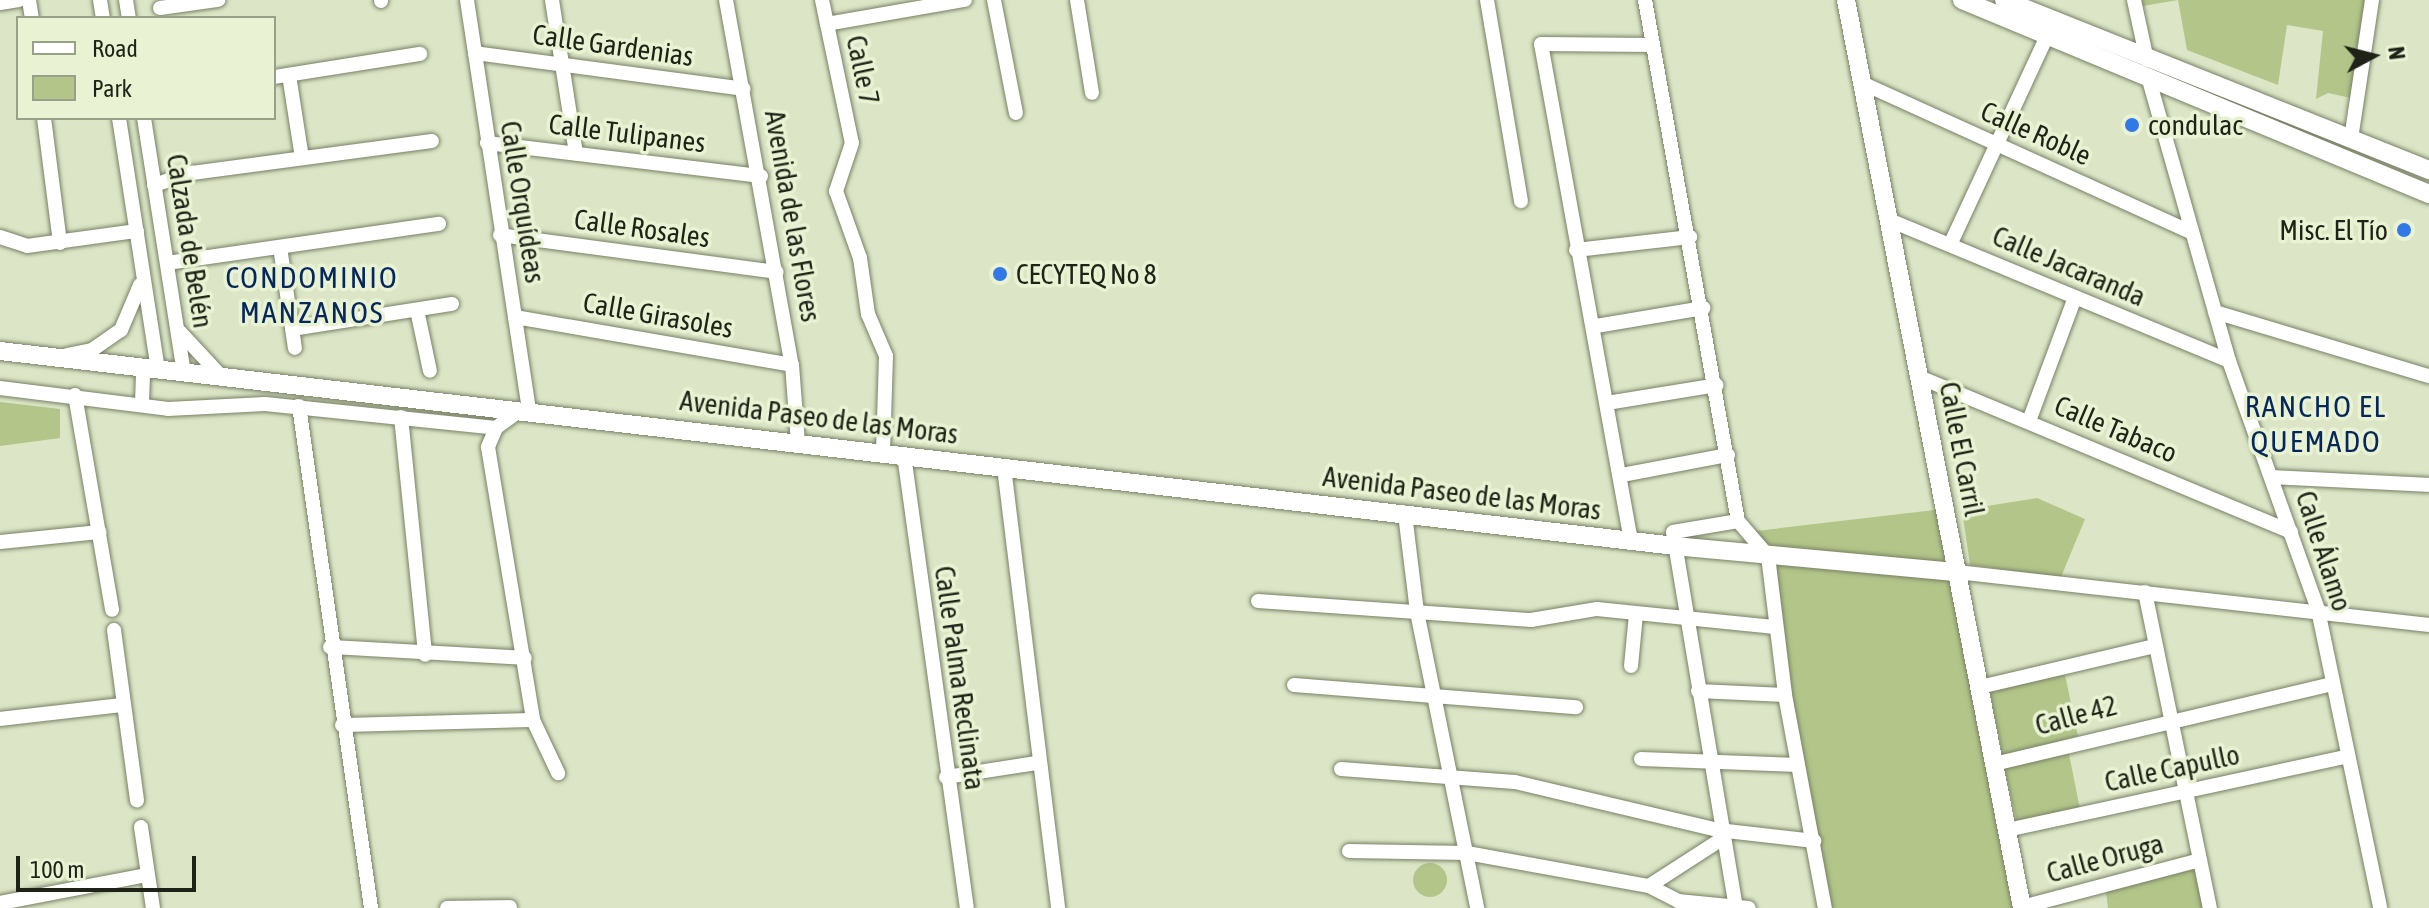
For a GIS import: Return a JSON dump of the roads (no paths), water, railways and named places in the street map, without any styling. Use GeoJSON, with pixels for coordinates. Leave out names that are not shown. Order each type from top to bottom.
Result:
{"type":"FeatureCollection","features":[{"type":"Feature","properties":{"kind":"main road","name":"Calle El Carril"},"geometry":{"type":"LineString","coordinates":[[1846,0],[2022,907]]}},
{"type":"Feature","properties":{"kind":"main road"},"geometry":{"type":"LineString","coordinates":[[1962,0],[2429,194]]}},
{"type":"Feature","properties":{"kind":"main road"},"geometry":{"type":"LineString","coordinates":[[2004,0],[2147,60],[2429,170]]}},
{"type":"Feature","properties":{"kind":"main road","name":"Avenida Paseo de las Moras"},"geometry":{"type":"LineString","coordinates":[[0,351],[1675,546],[1957,572]]}},
{"type":"Feature","properties":{"kind":"street"},"geometry":{"type":"LineString","coordinates":[[0,3],[19,0]]}},
{"type":"Feature","properties":{"kind":"street"},"geometry":{"type":"LineString","coordinates":[[170,5],[218,0]]}},
{"type":"Feature","properties":{"kind":"street","name":"Calle Orquídeas"},"geometry":{"type":"LineString","coordinates":[[467,0],[500,235],[515,317],[524,411]]}},
{"type":"Feature","properties":{"kind":"street"},"geometry":{"type":"LineString","coordinates":[[552,0],[576,153]]}},
{"type":"Feature","properties":{"kind":"street","name":"Avenida de las Flores"},"geometry":{"type":"LineString","coordinates":[[726,0],[777,272],[792,365],[798,443]]}},
{"type":"Feature","properties":{"kind":"street","name":"Calle 7"},"geometry":{"type":"LineString","coordinates":[[822,0],[852,150],[836,191],[860,258],[868,314],[886,356],[883,453]]}},
{"type":"Feature","properties":{"kind":"street"},"geometry":{"type":"LineString","coordinates":[[827,24],[965,0]]}},
{"type":"Feature","properties":{"kind":"street"},"geometry":{"type":"LineString","coordinates":[[994,0],[1016,113]]}},
{"type":"Feature","properties":{"kind":"street"},"geometry":{"type":"LineString","coordinates":[[1077,0],[1092,93]]}},
{"type":"Feature","properties":{"kind":"street"},"geometry":{"type":"LineString","coordinates":[[1487,0],[1521,201]]}},
{"type":"Feature","properties":{"kind":"street"},"geometry":{"type":"LineString","coordinates":[[1645,0],[1717,385],[1738,521],[1768,556],[1774,627],[1785,695],[1825,908]]}},
{"type":"Feature","properties":{"kind":"street"},"geometry":{"type":"LineString","coordinates":[[2134,0],[2147,60]]}},
{"type":"Feature","properties":{"kind":"street"},"geometry":{"type":"LineString","coordinates":[[2351,139],[2372,0]]}},
{"type":"Feature","properties":{"kind":"street"},"geometry":{"type":"LineString","coordinates":[[1950,245],[2047,36]]}},
{"type":"Feature","properties":{"kind":"street"},"geometry":{"type":"LineString","coordinates":[[1631,541],[1596,326],[1576,250],[1541,44],[1653,45]]}},
{"type":"Feature","properties":{"kind":"street","name":"Calle Gardenias"},"geometry":{"type":"LineString","coordinates":[[475,53],[744,89]]}},
{"type":"Feature","properties":{"kind":"street"},"geometry":{"type":"LineString","coordinates":[[302,158],[281,76],[420,54]]}},
{"type":"Feature","properties":{"kind":"street","name":"Calle Álamo"},"geometry":{"type":"LineString","coordinates":[[2149,80],[2188,231],[2229,361],[2318,610],[2380,908]]}},
{"type":"Feature","properties":{"kind":"street","name":"Calle Roble"},"geometry":{"type":"LineString","coordinates":[[1862,83],[2188,231]]}},
{"type":"Feature","properties":{"kind":"street"},"geometry":{"type":"LineString","coordinates":[[44,120],[60,243]]}},
{"type":"Feature","properties":{"kind":"street","name":"Calzada de Belén"},"geometry":{"type":"LineString","coordinates":[[119,120],[142,265],[151,369],[142,403]]}},
{"type":"Feature","properties":{"kind":"street","name":"Calzada de Belén"},"geometry":{"type":"LineString","coordinates":[[144,120],[184,372]]}},
{"type":"Feature","properties":{"kind":"street"},"geometry":{"type":"LineString","coordinates":[[126,160],[152,170],[192,173],[432,141]]}},
{"type":"Feature","properties":{"kind":"street","name":"Calle Tulipanes"},"geometry":{"type":"LineString","coordinates":[[487,143],[761,176]]}},
{"type":"Feature","properties":{"kind":"street","name":"Calle Jacaranda"},"geometry":{"type":"LineString","coordinates":[[1889,220],[2229,361]]}},
{"type":"Feature","properties":{"kind":"street"},"geometry":{"type":"LineString","coordinates":[[167,263],[439,224]]}},
{"type":"Feature","properties":{"kind":"street"},"geometry":{"type":"LineString","coordinates":[[0,237],[12,245],[60,243],[137,231]]}},
{"type":"Feature","properties":{"kind":"street","name":"Calle Rosales"},"geometry":{"type":"LineString","coordinates":[[500,235],[777,272]]}},
{"type":"Feature","properties":{"kind":"street"},"geometry":{"type":"LineString","coordinates":[[1576,250],[1690,237]]}},
{"type":"Feature","properties":{"kind":"street"},"geometry":{"type":"LineString","coordinates":[[280,247],[295,348]]}},
{"type":"Feature","properties":{"kind":"street"},"geometry":{"type":"LineString","coordinates":[[47,357],[92,350],[121,330],[138,300],[142,265]]}},
{"type":"Feature","properties":{"kind":"street"},"geometry":{"type":"LineString","coordinates":[[2029,421],[2075,297]]}},
{"type":"Feature","properties":{"kind":"street"},"geometry":{"type":"LineString","coordinates":[[292,329],[452,304]]}},
{"type":"Feature","properties":{"kind":"street"},"geometry":{"type":"LineString","coordinates":[[1596,326],[1703,308]]}},
{"type":"Feature","properties":{"kind":"street"},"geometry":{"type":"LineString","coordinates":[[417,310],[430,371]]}},
{"type":"Feature","properties":{"kind":"street"},"geometry":{"type":"LineString","coordinates":[[2215,312],[2429,376]]}},
{"type":"Feature","properties":{"kind":"street","name":"Calle Girasoles"},"geometry":{"type":"LineString","coordinates":[[515,317],[792,365]]}},
{"type":"Feature","properties":{"kind":"street"},"geometry":{"type":"LineString","coordinates":[[176,326],[200,359],[224,377]]}},
{"type":"Feature","properties":{"kind":"street","name":"Calle Tabaco"},"geometry":{"type":"LineString","coordinates":[[1919,377],[2291,532]]}},
{"type":"Feature","properties":{"kind":"street"},"geometry":{"type":"LineString","coordinates":[[1607,403],[1717,385]]}},
{"type":"Feature","properties":{"kind":"street"},"geometry":{"type":"LineString","coordinates":[[0,388],[142,403],[168,409],[299,406],[496,428]]}},
{"type":"Feature","properties":{"kind":"street"},"geometry":{"type":"LineString","coordinates":[[75,395],[112,610]]}},
{"type":"Feature","properties":{"kind":"street"},"geometry":{"type":"LineString","coordinates":[[299,406],[330,647],[371,908]]}},
{"type":"Feature","properties":{"kind":"street"},"geometry":{"type":"LineString","coordinates":[[524,411],[496,428],[488,447],[533,720],[558,773]]}},
{"type":"Feature","properties":{"kind":"street"},"geometry":{"type":"LineString","coordinates":[[401,417],[425,655]]}},
{"type":"Feature","properties":{"kind":"street","name":"Calle Palma Reclinata"},"geometry":{"type":"LineString","coordinates":[[904,455],[946,777],[967,908]]}},
{"type":"Feature","properties":{"kind":"street"},"geometry":{"type":"LineString","coordinates":[[1622,475],[1728,455]]}},
{"type":"Feature","properties":{"kind":"street"},"geometry":{"type":"LineString","coordinates":[[1004,467],[1036,763],[1058,908]]}},
{"type":"Feature","properties":{"kind":"street"},"geometry":{"type":"LineString","coordinates":[[2273,477],[2429,485]]}},
{"type":"Feature","properties":{"kind":"street"},"geometry":{"type":"LineString","coordinates":[[1405,514],[1417,612],[1477,908]]}},
{"type":"Feature","properties":{"kind":"street"},"geometry":{"type":"LineString","coordinates":[[1736,908],[1719,835],[1673,532],[1738,521]]}},
{"type":"Feature","properties":{"kind":"street"},"geometry":{"type":"LineString","coordinates":[[0,542],[99,532]]}},
{"type":"Feature","properties":{"kind":"street"},"geometry":{"type":"LineString","coordinates":[[1957,572],[2318,610],[2429,625]]}},
{"type":"Feature","properties":{"kind":"street"},"geometry":{"type":"LineString","coordinates":[[2145,592],[2210,908]]}},
{"type":"Feature","properties":{"kind":"street"},"geometry":{"type":"LineString","coordinates":[[1258,601],[1531,620],[1597,609],[1688,622],[1774,627]]}},
{"type":"Feature","properties":{"kind":"street"},"geometry":{"type":"LineString","coordinates":[[1631,666],[1636,614]]}},
{"type":"Feature","properties":{"kind":"street"},"geometry":{"type":"LineString","coordinates":[[114,630],[121,705],[137,800]]}},
{"type":"Feature","properties":{"kind":"street","name":"Calle 42"},"geometry":{"type":"LineString","coordinates":[[1980,687],[2155,646]]}},
{"type":"Feature","properties":{"kind":"street"},"geometry":{"type":"LineString","coordinates":[[330,647],[425,655],[525,658]]}},
{"type":"Feature","properties":{"kind":"street","name":"Calle 42"},"geometry":{"type":"LineString","coordinates":[[1994,764],[2171,717],[2332,684]]}},
{"type":"Feature","properties":{"kind":"street"},"geometry":{"type":"LineString","coordinates":[[1294,685],[1576,707]]}},
{"type":"Feature","properties":{"kind":"street"},"geometry":{"type":"LineString","coordinates":[[1698,691],[1785,695]]}},
{"type":"Feature","properties":{"kind":"street"},"geometry":{"type":"LineString","coordinates":[[0,719],[121,705]]}},
{"type":"Feature","properties":{"kind":"street"},"geometry":{"type":"LineString","coordinates":[[342,725],[533,720]]}},
{"type":"Feature","properties":{"kind":"street","name":"Calle Capullo"},"geometry":{"type":"LineString","coordinates":[[2007,830],[2348,756]]}},
{"type":"Feature","properties":{"kind":"street"},"geometry":{"type":"LineString","coordinates":[[1641,759],[1798,765]]}},
{"type":"Feature","properties":{"kind":"street"},"geometry":{"type":"LineString","coordinates":[[946,777],[1036,763]]}},
{"type":"Feature","properties":{"kind":"street"},"geometry":{"type":"LineString","coordinates":[[1341,769],[1451,777],[1594,796],[1719,835],[1814,841]]}},
{"type":"Feature","properties":{"kind":"street"},"geometry":{"type":"LineString","coordinates":[[141,827],[153,908]]}},
{"type":"Feature","properties":{"kind":"street"},"geometry":{"type":"LineString","coordinates":[[1649,886],[1719,835]]}},
{"type":"Feature","properties":{"kind":"street"},"geometry":{"type":"LineString","coordinates":[[1349,851],[1467,853],[1649,886],[1678,901],[1749,908]]}},
{"type":"Feature","properties":{"kind":"street","name":"Calle Oruga"},"geometry":{"type":"LineString","coordinates":[[2022,907],[2200,860]]}},
{"type":"Feature","properties":{"kind":"street"},"geometry":{"type":"LineString","coordinates":[[0,903],[147,875]]}},
{"type":"Feature","properties":{"kind":"street"},"geometry":{"type":"LineString","coordinates":[[447,908],[510,907]]}},
{"type":"Feature","properties":{"kind":"place","name":"condulac"},"geometry":{"type":"Point","coordinates":[2132,125]}},
{"type":"Feature","properties":{"kind":"place","name":"Misc. El Tío"},"geometry":{"type":"Point","coordinates":[2404,230]}},
{"type":"Feature","properties":{"kind":"place","name":"CECYTEQ No 8"},"geometry":{"type":"Point","coordinates":[1000,274]}},
{"type":"Feature","properties":{"kind":"district","name":"CONDOMINIO MANZANOS"},"geometry":{"type":"Point","coordinates":[312,294]}},
{"type":"Feature","properties":{"kind":"district","name":"RANCHO EL QUEMADO"},"geometry":{"type":"Point","coordinates":[2316,423]}}]}
